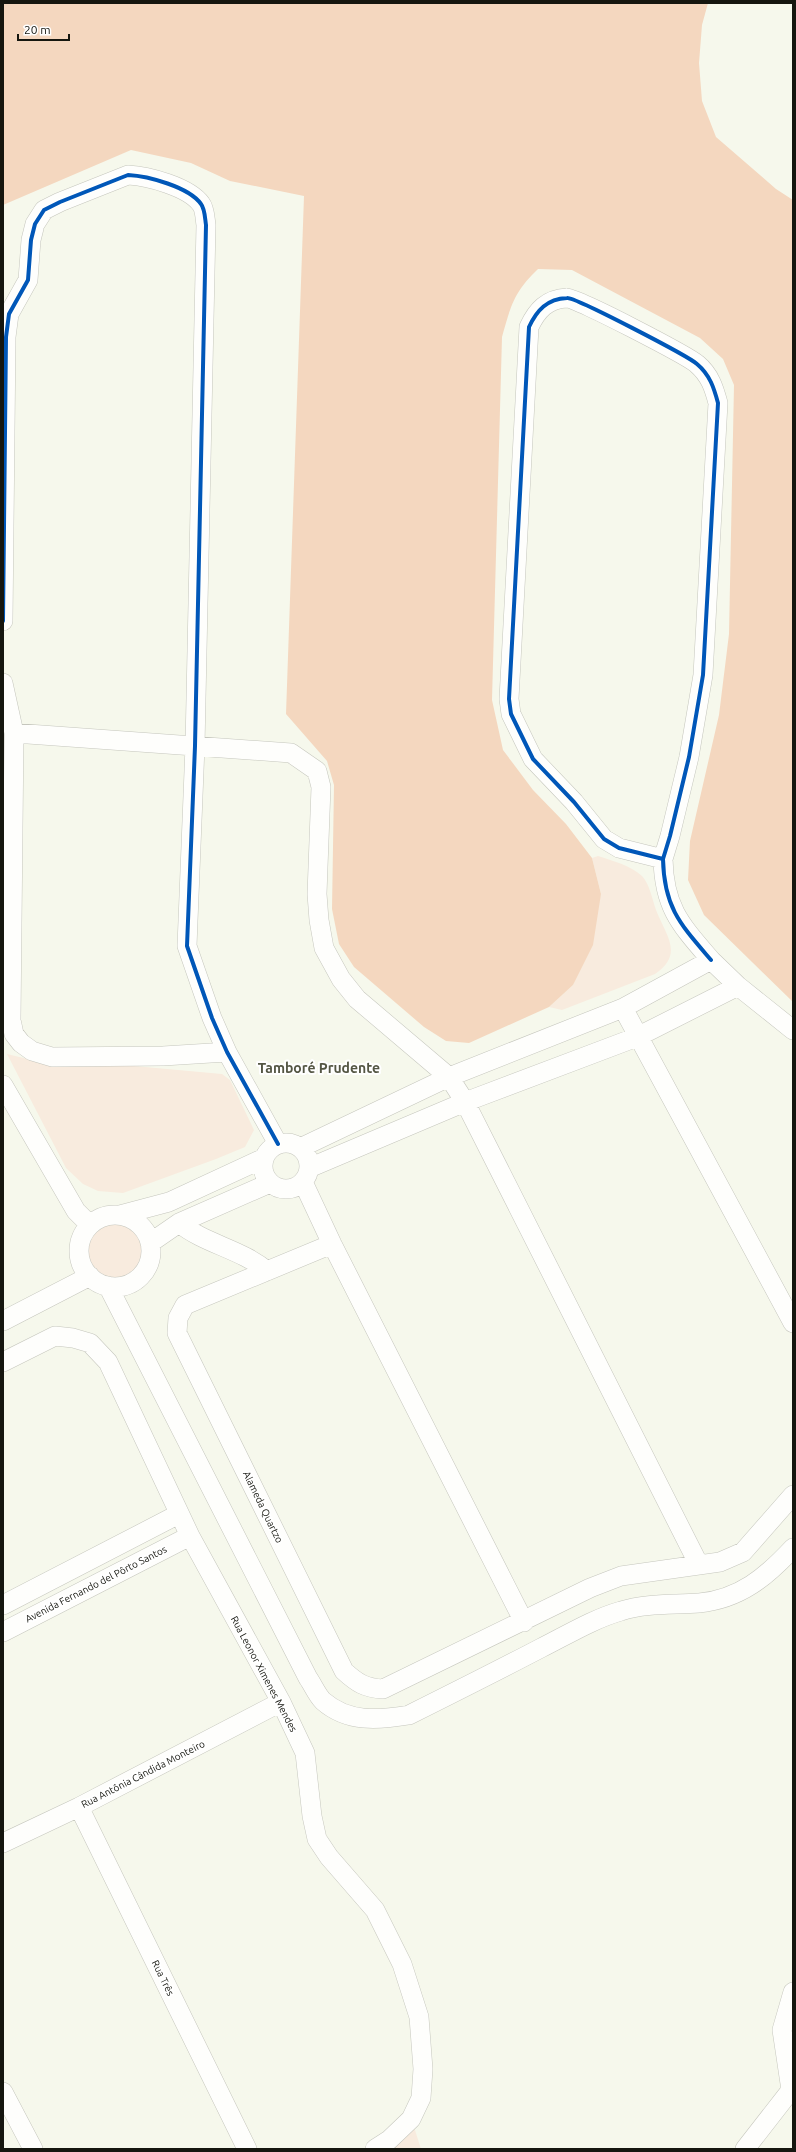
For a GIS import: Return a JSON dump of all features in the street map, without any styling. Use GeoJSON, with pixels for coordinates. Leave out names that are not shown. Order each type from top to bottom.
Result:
{"type":"FeatureCollection","features":[{"type":"Feature","properties":{"kind":"street"},"geometry":{"type":"LineString","coordinates":[[3,620],[6,337],[10,314],[28,280],[31,240],[35,224],[44,210],[60,202],[128,175],[139,176],[171,185],[193,196],[202,205],[206,225],[195,746],[187,946],[212,1018],[227,1052],[278,1144]]}},
{"type":"Feature","properties":{"kind":"street"},"geometry":{"type":"LineString","coordinates":[[663,859],[619,848],[604,839],[574,802],[533,759],[511,714],[509,699],[529,327],[536,312],[552,300],[569,297],[589,306],[696,363],[712,381],[718,403],[703,675],[689,757],[663,859],[664,882],[669,902],[682,926],[711,960],[738,986],[793,1030]]}},
{"type":"Feature","properties":{"kind":"street"},"geometry":{"type":"LineString","coordinates":[[3,683],[14,733],[10,1020],[14,1034],[21,1043],[32,1051],[52,1057],[163,1056],[227,1052]]}},
{"type":"Feature","properties":{"kind":"street"},"geometry":{"type":"LineString","coordinates":[[14,733],[291,753],[317,771],[321,787],[317,894],[319,920],[324,948],[341,979],[357,999],[449,1077],[465,1102],[699,1566]]}},
{"type":"Feature","properties":{"kind":"street"},"geometry":{"type":"LineString","coordinates":[[300,1148],[449,1077],[623,1008],[711,960]]}},
{"type":"Feature","properties":{"kind":"street"},"geometry":{"type":"LineString","coordinates":[[264,1158],[263,1172],[270,1183],[277,1188],[286,1189],[295,1187],[306,1175],[465,1102],[638,1037],[738,986]]}},
{"type":"Feature","properties":{"kind":"street"},"geometry":{"type":"LineString","coordinates":[[623,1008],[793,1323]]}},
{"type":"Feature","properties":{"kind":"street"},"geometry":{"type":"LineString","coordinates":[[3,1085],[76,1211],[90,1226]]}},
{"type":"Feature","properties":{"kind":"street"},"geometry":{"type":"LineString","coordinates":[[120,1215],[130,1218],[140,1224],[150,1243],[151,1255],[148,1267],[141,1276],[131,1283],[119,1286],[108,1286],[90,1276],[83,1267],[80,1256],[80,1245],[83,1235],[98,1219],[109,1215],[120,1215],[169,1202],[264,1158],[272,1148],[278,1144],[286,1143],[300,1148],[305,1153],[306,1175],[332,1244],[524,1622]]}},
{"type":"Feature","properties":{"kind":"street"},"geometry":{"type":"LineString","coordinates":[[150,1243],[179,1223],[270,1183]]}},
{"type":"Feature","properties":{"kind":"street"},"geometry":{"type":"LineString","coordinates":[[179,1223],[192,1234],[256,1262],[267,1271]]}},
{"type":"Feature","properties":{"kind":"street","name":"Alameda Quartzo"},"geometry":{"type":"LineString","coordinates":[[332,1244],[185,1305],[178,1318],[177,1333],[344,1671],[358,1684],[368,1688],[383,1689],[524,1622],[590,1588],[621,1576],[720,1562],[743,1552],[793,1495]]}},
{"type":"Feature","properties":{"kind":"street"},"geometry":{"type":"LineString","coordinates":[[3,1321],[90,1276]]}},
{"type":"Feature","properties":{"kind":"street"},"geometry":{"type":"LineString","coordinates":[[108,1286],[308,1678],[323,1700],[339,1711],[360,1719],[380,1720],[408,1715],[590,1624],[621,1611],[660,1604],[700,1603],[732,1595],[752,1586],[777,1565],[793,1548]]}},
{"type":"Feature","properties":{"kind":"street","name":"Rua Leonor Ximenes Mendes"},"geometry":{"type":"LineString","coordinates":[[3,1362],[55,1336],[73,1338],[90,1343],[108,1362],[190,1536],[281,1702],[305,1753],[312,1816],[317,1839],[329,1857],[374,1910],[402,1964],[419,2017],[423,2069],[421,2098],[411,2119],[389,2140],[375,2149]]}},
{"type":"Feature","properties":{"kind":"street"},"geometry":{"type":"LineString","coordinates":[[3,1605],[179,1514]]}},
{"type":"Feature","properties":{"kind":"street","name":"Avenida Fernando del Pôrto Santos"},"geometry":{"type":"LineString","coordinates":[[3,1632],[190,1536]]}},
{"type":"Feature","properties":{"kind":"street","name":"Rua Antônia Cândida Monteiro"},"geometry":{"type":"LineString","coordinates":[[3,1843],[79,1807],[281,1702]]}},
{"type":"Feature","properties":{"kind":"street","name":"Rua Três"},"geometry":{"type":"LineString","coordinates":[[79,1807],[247,2149]]}},
{"type":"Feature","properties":{"kind":"street"},"geometry":{"type":"LineString","coordinates":[[745,2149],[791,2090],[782,2030],[793,1992]]}},
{"type":"Feature","properties":{"kind":"street"},"geometry":{"type":"LineString","coordinates":[[3,2092],[33,2149]]}},
{"type":"Feature","properties":{"kind":"shaded area"},"geometry":{"type":"Polygon","coordinates":[[[3,3],[708,3],[702,25],[699,63],[702,101],[716,137],[776,189],[793,200],[793,1002],[704,915],[688,880],[690,841],[719,715],[729,634],[734,385],[723,359],[700,338],[572,270],[538,269],[518,292],[511,307],[502,337],[492,700],[503,750],[533,790],[566,824],[592,858],[601,894],[593,945],[573,985],[549,1007],[469,1043],[446,1041],[424,1027],[354,967],[339,944],[332,909],[334,785],[327,761],[286,714],[304,196],[230,181],[191,163],[131,150],[3,205],[3,3]]]}},
{"type":"Feature","properties":{"kind":"shaded area"},"geometry":{"type":"Polygon","coordinates":[[[598,856],[627,866],[637,872],[645,880],[656,910],[668,936],[671,951],[669,959],[655,974],[562,1010],[549,1007],[573,985],[601,894],[592,858],[598,856]]]}},
{"type":"Feature","properties":{"kind":"shaded area"},"geometry":{"type":"Polygon","coordinates":[[[7,1054],[40,1062],[123,1065],[222,1074],[230,1080],[254,1130],[245,1147],[216,1159],[123,1193],[98,1191],[83,1184],[66,1168],[7,1054]]]}},
{"type":"Feature","properties":{"kind":"shaded area"},"geometry":{"type":"Polygon","coordinates":[[[110,1223],[120,1223],[135,1231],[141,1240],[143,1251],[141,1262],[135,1271],[120,1279],[110,1279],[99,1274],[92,1267],[87,1256],[87,1246],[92,1235],[99,1228],[110,1223]]]}},
{"type":"Feature","properties":{"kind":"shaded area"},"geometry":{"type":"Polygon","coordinates":[[[414,2127],[421,2149],[383,2149],[414,2127]]]}},
{"type":"Feature","properties":{"kind":"cycle path"},"geometry":{"type":"LineString","coordinates":[[3,621],[6,337],[9,314],[28,280],[31,240],[35,224],[44,210],[60,202],[128,175],[157,180],[187,192],[195,198],[202,206],[206,225],[195,746],[187,946],[212,1018],[227,1052],[278,1144]]}},
{"type":"Feature","properties":{"kind":"cycle path"},"geometry":{"type":"LineString","coordinates":[[663,859],[689,757],[703,675],[718,403],[708,377],[697,364],[674,350],[575,300],[567,298],[560,299],[544,306],[536,315],[529,327],[509,699],[511,714],[533,759],[574,802],[604,839],[619,848],[663,859],[667,891],[676,915],[683,926],[711,960]]}},
{"type":"Feature","properties":{"kind":"district","name":"Tamboré Prudente"},"geometry":{"type":"Point","coordinates":[319,1068]}}]}
